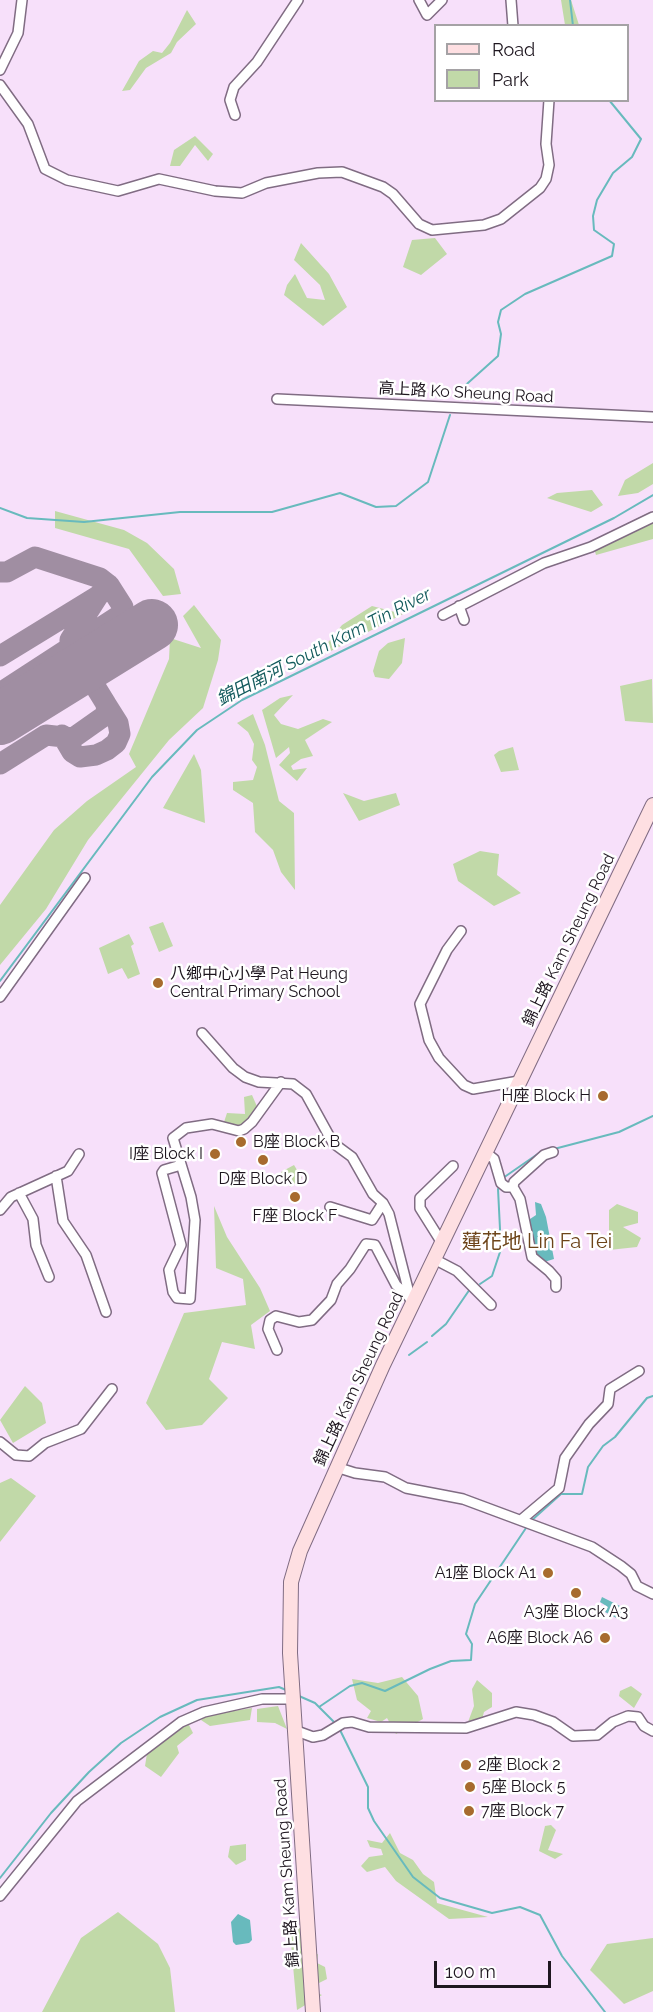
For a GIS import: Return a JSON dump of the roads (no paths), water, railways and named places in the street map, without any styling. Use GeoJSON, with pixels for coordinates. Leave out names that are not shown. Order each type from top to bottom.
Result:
{"type":"FeatureCollection","features":[{"type":"Feature","properties":{"kind":"main road","name":"錦上路 Kam Sheung Road"},"geometry":{"type":"LineString","coordinates":[[312,2012],[292,1698],[291,1582],[300,1551],[410,1300],[442,1243],[653,805]]}},
{"type":"Feature","properties":{"kind":"street"},"geometry":{"type":"LineString","coordinates":[[0,70],[18,33],[22,0]]}},
{"type":"Feature","properties":{"kind":"street"},"geometry":{"type":"LineString","coordinates":[[235,116],[230,100],[234,87],[257,62],[298,0]]}},
{"type":"Feature","properties":{"kind":"street"},"geometry":{"type":"LineString","coordinates":[[419,0],[428,15],[442,0]]}},
{"type":"Feature","properties":{"kind":"street"},"geometry":{"type":"LineString","coordinates":[[511,0],[513,24]]}},
{"type":"Feature","properties":{"kind":"street"},"geometry":{"type":"LineString","coordinates":[[0,85],[28,124],[45,169],[67,180],[118,190],[159,179],[215,192],[242,193],[266,183],[318,173],[342,172],[388,190],[399,198],[419,224],[432,230],[473,227],[501,219],[540,188],[546,179],[549,165],[546,144],[549,102]]}},
{"type":"Feature","properties":{"kind":"street","name":"高上路 Ko Sheung Road"},"geometry":{"type":"LineString","coordinates":[[277,399],[653,417]]}},
{"type":"Feature","properties":{"kind":"street"},"geometry":{"type":"LineString","coordinates":[[443,615],[544,563],[591,547],[653,517]]}},
{"type":"Feature","properties":{"kind":"street"},"geometry":{"type":"LineString","coordinates":[[459,606],[464,620]]}},
{"type":"Feature","properties":{"kind":"street"},"geometry":{"type":"LineString","coordinates":[[0,998],[86,878]]}},
{"type":"Feature","properties":{"kind":"street"},"geometry":{"type":"LineString","coordinates":[[461,931],[447,950],[420,1004],[429,1040],[439,1058],[464,1085],[473,1089],[519,1081]]}},
{"type":"Feature","properties":{"kind":"street"},"geometry":{"type":"LineString","coordinates":[[202,1033],[233,1068],[245,1077],[259,1082],[281,1082],[301,1087],[333,1143],[352,1157],[373,1194],[383,1203],[389,1214],[410,1300]]}},
{"type":"Feature","properties":{"kind":"street"},"geometry":{"type":"LineString","coordinates":[[181,1165],[164,1170],[162,1173],[181,1245],[169,1270],[173,1292],[177,1298],[190,1299],[195,1220],[181,1165],[173,1143],[178,1132],[186,1128],[212,1124],[233,1130],[244,1129],[252,1122],[281,1082]]}},
{"type":"Feature","properties":{"kind":"street"},"geometry":{"type":"LineString","coordinates":[[485,1152],[494,1159],[501,1183],[506,1187],[513,1187]]}},
{"type":"Feature","properties":{"kind":"street"},"geometry":{"type":"LineString","coordinates":[[553,1152],[544,1155],[514,1182],[513,1187],[520,1199],[532,1257],[556,1279],[556,1287]]}},
{"type":"Feature","properties":{"kind":"street"},"geometry":{"type":"LineString","coordinates":[[0,1210],[6,1201],[19,1193],[68,1172],[79,1154]]}},
{"type":"Feature","properties":{"kind":"street"},"geometry":{"type":"LineString","coordinates":[[442,1243],[420,1208],[420,1198],[453,1167]]}},
{"type":"Feature","properties":{"kind":"street"},"geometry":{"type":"LineString","coordinates":[[56,1176],[63,1221],[87,1256],[106,1312]]}},
{"type":"Feature","properties":{"kind":"street"},"geometry":{"type":"LineString","coordinates":[[19,1193],[33,1219],[36,1245],[50,1277]]}},
{"type":"Feature","properties":{"kind":"street"},"geometry":{"type":"LineString","coordinates":[[330,1207],[372,1220],[383,1203]]}},
{"type":"Feature","properties":{"kind":"street"},"geometry":{"type":"LineString","coordinates":[[277,1350],[268,1329],[270,1320],[276,1316],[299,1322],[312,1320],[331,1300],[337,1284],[366,1244],[375,1245],[396,1285],[410,1300]]}},
{"type":"Feature","properties":{"kind":"street"},"geometry":{"type":"LineString","coordinates":[[434,1259],[457,1271],[491,1305]]}},
{"type":"Feature","properties":{"kind":"street"},"geometry":{"type":"LineString","coordinates":[[526,1523],[559,1488],[565,1458],[589,1424],[608,1404],[610,1389],[639,1371]]}},
{"type":"Feature","properties":{"kind":"street"},"geometry":{"type":"LineString","coordinates":[[0,1442],[16,1455],[29,1456],[45,1443],[81,1429],[112,1389]]}},
{"type":"Feature","properties":{"kind":"street"},"geometry":{"type":"LineString","coordinates":[[336,1467],[355,1473],[385,1477],[406,1488],[463,1499],[592,1547],[631,1574],[637,1586],[653,1594]]}},
{"type":"Feature","properties":{"kind":"street"},"geometry":{"type":"LineString","coordinates":[[0,1896],[77,1802],[181,1722],[204,1712],[262,1699],[292,1698]]}},
{"type":"Feature","properties":{"kind":"street"},"geometry":{"type":"LineString","coordinates":[[294,1730],[313,1737],[323,1735],[343,1723],[369,1727],[466,1728],[516,1712],[534,1714],[553,1722],[573,1736],[597,1735],[613,1722],[628,1716],[638,1717],[644,1726],[653,1731]]}},
{"type":"Feature","properties":{"kind":"waterway"},"geometry":{"type":"LineString","coordinates":[[570,0],[573,24]]}},
{"type":"Feature","properties":{"kind":"waterway"},"geometry":{"type":"LineString","coordinates":[[459,391],[498,356],[501,334],[498,322],[501,310],[525,294],[612,256],[614,244],[594,230],[593,216],[597,200],[613,173],[632,157],[641,139],[611,102]]}},
{"type":"Feature","properties":{"kind":"waterway"},"geometry":{"type":"LineString","coordinates":[[0,508],[27,518],[84,522],[180,512],[272,512],[340,493],[376,507],[396,506],[428,482],[450,415]]}},
{"type":"Feature","properties":{"kind":"waterway","name":"錦田南河 South Kam Tin River"},"geometry":{"type":"LineString","coordinates":[[0,981],[152,777],[197,730],[242,700],[614,518],[653,495]]}},
{"type":"Feature","properties":{"kind":"waterway"},"geometry":{"type":"LineString","coordinates":[[554,1149],[619,1132],[653,1116]]}},
{"type":"Feature","properties":{"kind":"waterway"},"geometry":{"type":"LineString","coordinates":[[503,1178],[542,1151]]}},
{"type":"Feature","properties":{"kind":"waterway"},"geometry":{"type":"LineString","coordinates":[[480,1284],[492,1276],[501,1249],[498,1189]]}},
{"type":"Feature","properties":{"kind":"waterway"},"geometry":{"type":"LineString","coordinates":[[432,1336],[446,1324],[470,1289]]}},
{"type":"Feature","properties":{"kind":"waterway"},"geometry":{"type":"LineString","coordinates":[[409,1355],[427,1342]]}},
{"type":"Feature","properties":{"kind":"waterway"},"geometry":{"type":"LineString","coordinates":[[531,1521],[561,1494],[582,1494],[588,1467],[603,1446],[615,1437],[647,1398],[653,1396]]}},
{"type":"Feature","properties":{"kind":"waterway"},"geometry":{"type":"LineString","coordinates":[[319,1707],[350,1686],[362,1683],[385,1691],[451,1661],[471,1660],[472,1644],[466,1634],[475,1604],[528,1525]]}},
{"type":"Feature","properties":{"kind":"waterway"},"geometry":{"type":"LineString","coordinates":[[0,1878],[51,1813],[89,1772],[121,1743],[160,1717],[197,1700],[279,1687],[286,1690]]}},
{"type":"Feature","properties":{"kind":"waterway"},"geometry":{"type":"LineString","coordinates":[[299,1696],[315,1703],[337,1725]]}},
{"type":"Feature","properties":{"kind":"waterway"},"geometry":{"type":"LineString","coordinates":[[340,1730],[368,1787],[368,1808],[374,1821],[413,1877],[440,1898],[492,1913],[520,1907],[540,1915],[562,1956],[605,2012]]}},
{"type":"Feature","properties":{"kind":"place","name":"八鄉中心小學 Pat Heung Central Primary School"},"geometry":{"type":"Point","coordinates":[158,983]}},
{"type":"Feature","properties":{"kind":"place","name":"H座 Block H"},"geometry":{"type":"Point","coordinates":[603,1096]}},
{"type":"Feature","properties":{"kind":"place","name":"B座 Block B"},"geometry":{"type":"Point","coordinates":[241,1142]}},
{"type":"Feature","properties":{"kind":"place","name":"I座 Block I"},"geometry":{"type":"Point","coordinates":[215,1154]}},
{"type":"Feature","properties":{"kind":"place","name":"D座 Block D"},"geometry":{"type":"Point","coordinates":[263,1160]}},
{"type":"Feature","properties":{"kind":"place","name":"F座 Block F"},"geometry":{"type":"Point","coordinates":[295,1197]}},
{"type":"Feature","properties":{"kind":"place","name":"A1座 Block A1"},"geometry":{"type":"Point","coordinates":[548,1573]}},
{"type":"Feature","properties":{"kind":"place","name":"A3座 Block A3"},"geometry":{"type":"Point","coordinates":[576,1593]}},
{"type":"Feature","properties":{"kind":"place","name":"A6座 Block A6"},"geometry":{"type":"Point","coordinates":[605,1638]}},
{"type":"Feature","properties":{"kind":"place","name":"2座 Block 2"},"geometry":{"type":"Point","coordinates":[466,1765]}},
{"type":"Feature","properties":{"kind":"place","name":"5座 Block 5"},"geometry":{"type":"Point","coordinates":[470,1787]}},
{"type":"Feature","properties":{"kind":"place","name":"7座 Block 7"},"geometry":{"type":"Point","coordinates":[469,1811]}},
{"type":"Feature","properties":{"kind":"district","name":"蓮花地 Lin Fa Tei"},"geometry":{"type":"Point","coordinates":[537,1242]}}]}
